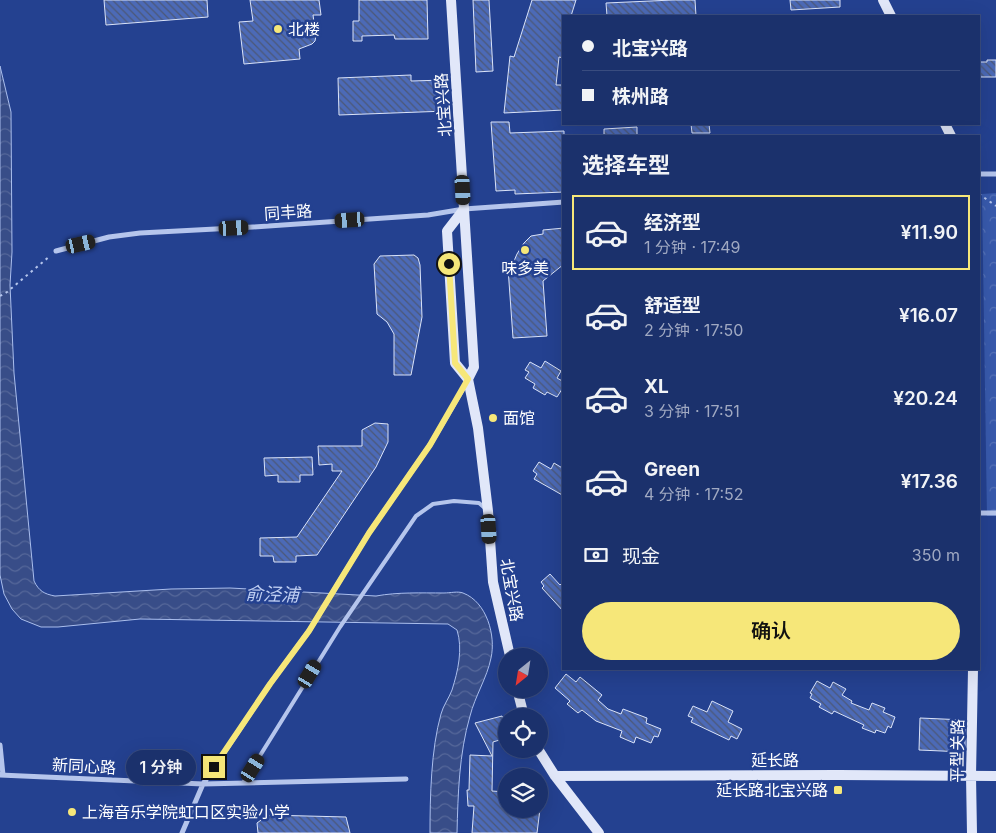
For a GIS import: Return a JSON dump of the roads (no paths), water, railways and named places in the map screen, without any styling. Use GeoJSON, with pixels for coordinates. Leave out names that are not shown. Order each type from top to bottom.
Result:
{"type":"FeatureCollection","features":[{"type":"Feature","properties":{"kind":"street","name":"北宝兴路"},"geometry":{"type":"LineString","coordinates":[[451,0],[474,367],[468,379]]}},
{"type":"Feature","properties":{"kind":"street"},"geometry":{"type":"LineString","coordinates":[[883,0],[890,15]]}},
{"type":"Feature","properties":{"kind":"street"},"geometry":{"type":"LineString","coordinates":[[980,174],[996,174]]}},
{"type":"Feature","properties":{"kind":"street","name":"同丰路"},"geometry":{"type":"LineString","coordinates":[[56,251],[109,237],[140,233],[419,216],[464,209],[562,202]]}},
{"type":"Feature","properties":{"kind":"street","name":"北宝兴路"},"geometry":{"type":"LineString","coordinates":[[464,209],[447,231],[455,363],[468,379],[478,428],[488,511],[493,582],[508,648]]}},
{"type":"Feature","properties":{"kind":"street"},"geometry":{"type":"LineString","coordinates":[[182,833],[203,784],[270,684],[309,631],[369,533],[430,445],[468,379]]}},
{"type":"Feature","properties":{"kind":"street"},"geometry":{"type":"LineString","coordinates":[[980,513],[996,513]]}},
{"type":"Feature","properties":{"kind":"street","name":"平型关路"},"geometry":{"type":"LineString","coordinates":[[972,833],[973,670]]}},
{"type":"Feature","properties":{"kind":"street"},"geometry":{"type":"LineString","coordinates":[[0,745],[2,775]]}},
{"type":"Feature","properties":{"kind":"street"},"geometry":{"type":"LineString","coordinates":[[544,758],[555,776],[599,833]]}},
{"type":"Feature","properties":{"kind":"street","name":"新同心路"},"geometry":{"type":"LineString","coordinates":[[2,775],[203,784],[406,779]]}},
{"type":"Feature","properties":{"kind":"street","name":"延长路"},"geometry":{"type":"LineString","coordinates":[[555,776],[996,776]]}},
{"type":"Feature","properties":{"kind":"lane"},"geometry":{"type":"LineString","coordinates":[[243,783],[340,627],[416,516],[433,504],[454,501],[479,503],[488,511]]}},
{"type":"Feature","properties":{"kind":"water","name":"俞泾浦"},"geometry":{"type":"Polygon","coordinates":[[[0,66],[11,112],[12,252],[10,285],[14,373],[34,581],[42,592],[55,596],[171,589],[230,588],[376,596],[401,593],[459,592],[471,597],[484,612],[488,621],[491,630],[492,649],[487,673],[472,709],[463,745],[457,833],[430,833],[435,742],[441,714],[452,690],[459,660],[460,645],[457,630],[448,624],[140,619],[41,627],[21,619],[12,609],[4,594],[0,575],[0,66]]]}},
{"type":"Feature","properties":{"kind":"place","name":"北楼"},"geometry":{"type":"Point","coordinates":[278,29]}},
{"type":"Feature","properties":{"kind":"place","name":"味多美"},"geometry":{"type":"Point","coordinates":[525,250]}},
{"type":"Feature","properties":{"kind":"place","name":"面馆"},"geometry":{"type":"Point","coordinates":[493,418]}},
{"type":"Feature","properties":{"kind":"place","name":"延长路北宝兴路"},"geometry":{"type":"Point","coordinates":[838,790]}},
{"type":"Feature","properties":{"kind":"place","name":"上海音乐学院虹口区实验小学"},"geometry":{"type":"Point","coordinates":[72,812]}}]}
